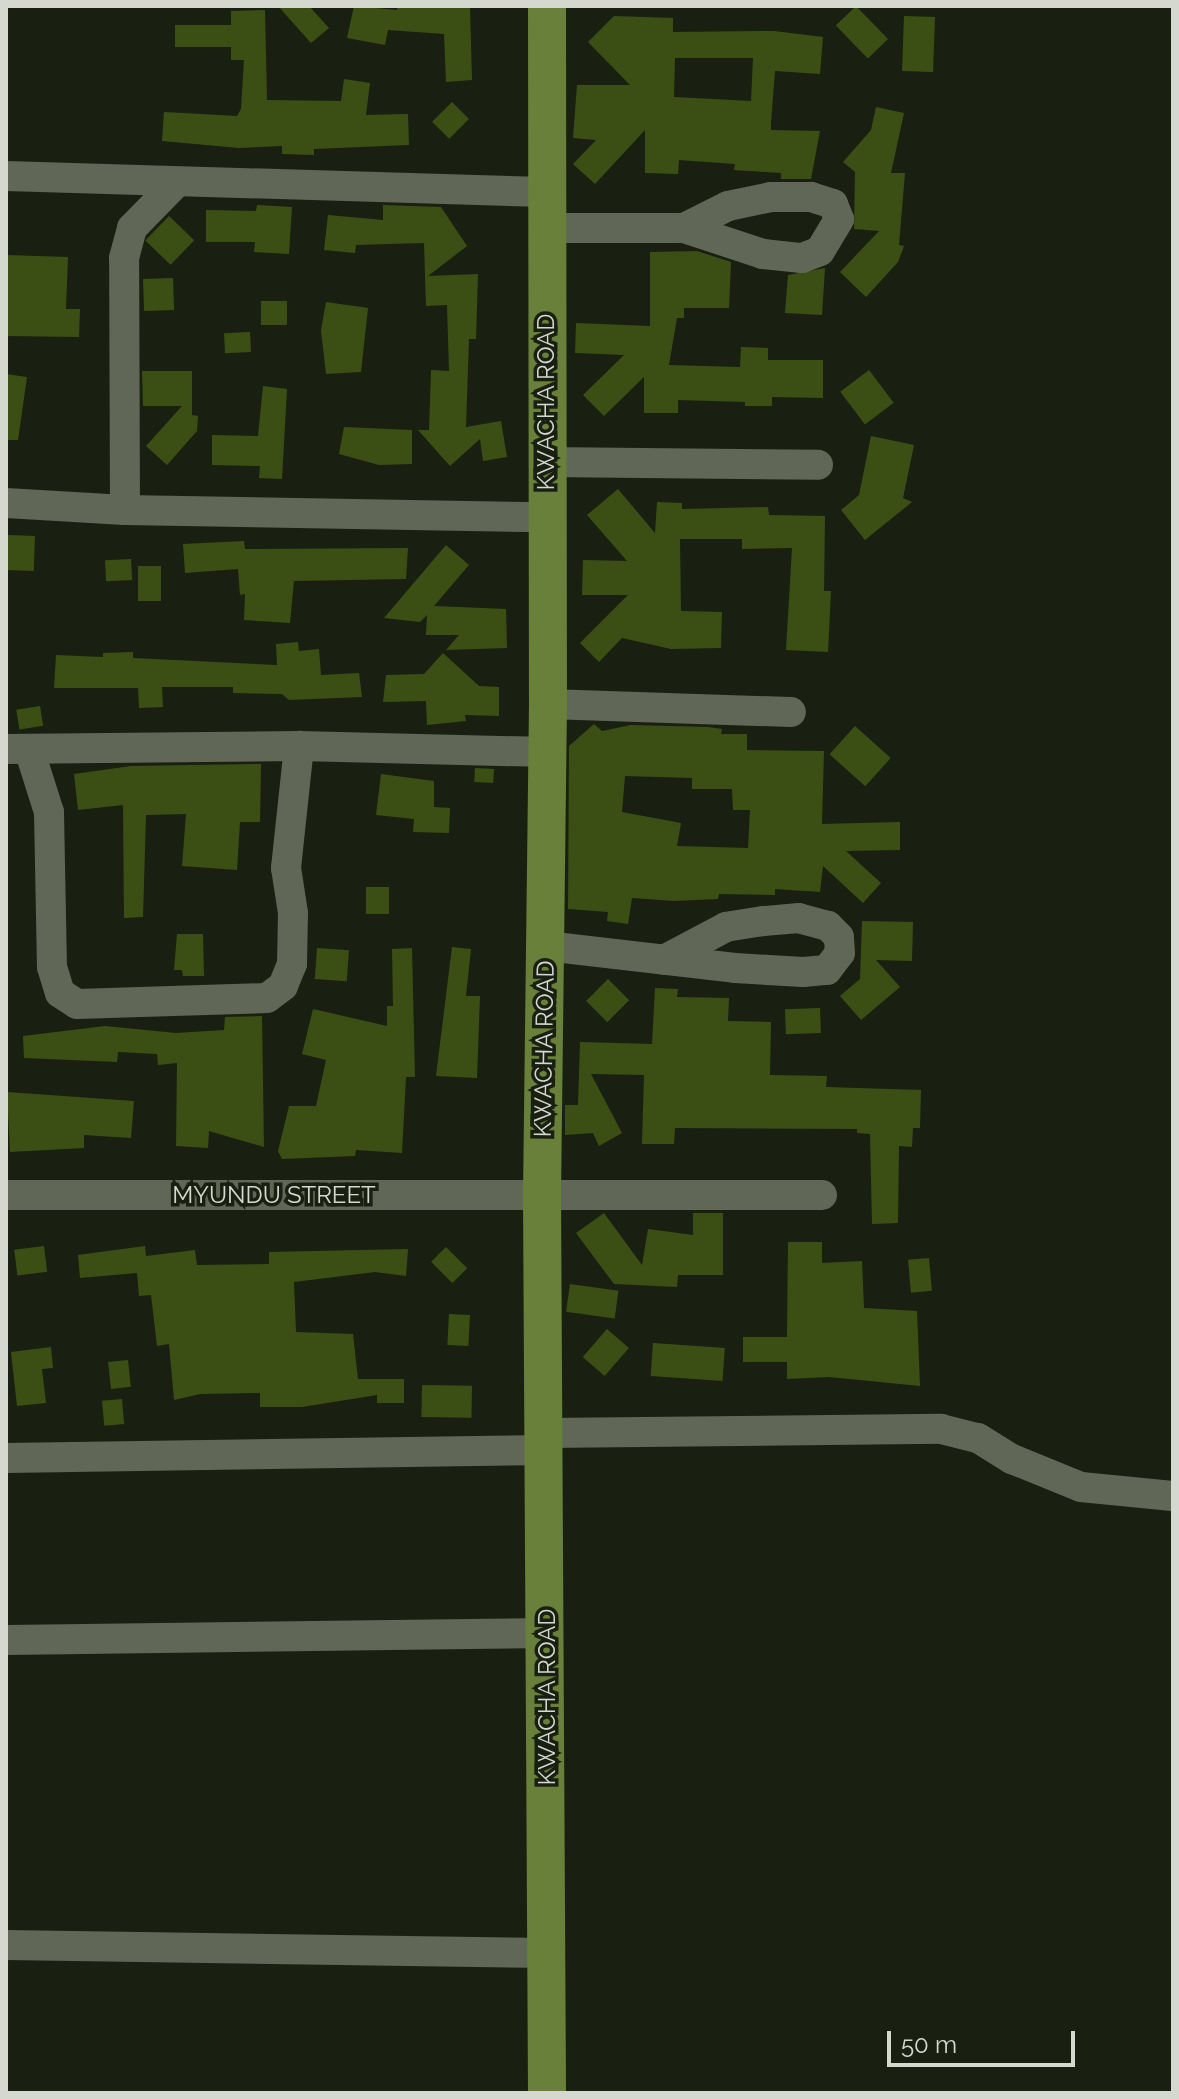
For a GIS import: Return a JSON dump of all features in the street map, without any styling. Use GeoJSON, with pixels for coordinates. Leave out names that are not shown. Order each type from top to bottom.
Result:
{"type":"FeatureCollection","features":[{"type":"Feature","properties":{"kind":"main road","name":"KWACHA ROAD"},"geometry":{"type":"LineString","coordinates":[[547,6],[548,704],[542,1194],[547,1442],[547,2093]]}},
{"type":"Feature","properties":{"kind":"street"},"geometry":{"type":"LineString","coordinates":[[6,176],[176,183],[546,210],[684,228]]}},
{"type":"Feature","properties":{"kind":"street"},"geometry":{"type":"LineString","coordinates":[[125,510],[124,258],[132,228],[176,183]]}},
{"type":"Feature","properties":{"kind":"street"},"geometry":{"type":"LineString","coordinates":[[546,462],[818,465]]}},
{"type":"Feature","properties":{"kind":"street"},"geometry":{"type":"LineString","coordinates":[[6,503],[125,510],[546,517]]}},
{"type":"Feature","properties":{"kind":"street"},"geometry":{"type":"LineString","coordinates":[[548,704],[791,712]]}},
{"type":"Feature","properties":{"kind":"street"},"geometry":{"type":"LineString","coordinates":[[299,746],[286,868],[293,913],[292,964],[283,986],[267,998],[77,1004],[60,993],[52,967],[49,812],[17,749],[299,746],[547,752]]}},
{"type":"Feature","properties":{"kind":"street"},"geometry":{"type":"LineString","coordinates":[[546,946],[664,960],[827,970],[840,953],[839,937],[828,926],[799,918],[763,921],[726,927],[664,960]]}},
{"type":"Feature","properties":{"kind":"street","name":"MYUNDU STREET"},"geometry":{"type":"LineString","coordinates":[[6,1195],[822,1195]]}},
{"type":"Feature","properties":{"kind":"street"},"geometry":{"type":"LineString","coordinates":[[6,1458],[941,1429],[978,1438],[1012,1459],[1081,1487],[1173,1496]]}},
{"type":"Feature","properties":{"kind":"street"},"geometry":{"type":"LineString","coordinates":[[6,1640],[546,1633]]}},
{"type":"Feature","properties":{"kind":"street"},"geometry":{"type":"LineString","coordinates":[[6,1945],[547,1953]]}},
{"type":"Feature","properties":{"kind":"building"},"geometry":{"type":"Polygon","coordinates":[[[278,6],[309,6],[329,28],[311,43],[278,6]]]}},
{"type":"Feature","properties":{"kind":"building"},"geometry":{"type":"Polygon","coordinates":[[[354,6],[397,10],[397,6],[470,6],[472,80],[446,82],[444,34],[388,30],[385,45],[347,38],[354,6]]]}},
{"type":"Feature","properties":{"kind":"building"},"geometry":{"type":"Polygon","coordinates":[[[856,6],[888,39],[868,59],[836,25],[856,6]]]}},
{"type":"Feature","properties":{"kind":"building"},"geometry":{"type":"Polygon","coordinates":[[[265,10],[267,100],[341,101],[344,79],[370,83],[366,115],[408,114],[409,145],[314,149],[314,155],[282,154],[282,146],[239,148],[162,141],[164,112],[237,116],[241,109],[244,60],[231,60],[231,47],[175,47],[175,25],[231,25],[231,11],[265,10]]]}},
{"type":"Feature","properties":{"kind":"building"},"geometry":{"type":"Polygon","coordinates":[[[614,16],[673,18],[673,32],[774,31],[823,37],[820,74],[775,71],[771,130],[820,131],[811,179],[781,179],[781,173],[734,170],[735,164],[679,160],[678,174],[645,173],[645,130],[595,184],[573,164],[596,140],[573,138],[577,85],[630,85],[588,42],[614,16]],[[675,58],[674,97],[751,101],[753,58],[675,58]]]}},
{"type":"Feature","properties":{"kind":"building"},"geometry":{"type":"Polygon","coordinates":[[[904,16],[935,17],[933,72],[902,71],[904,16]]]}},
{"type":"Feature","properties":{"kind":"building"},"geometry":{"type":"Polygon","coordinates":[[[452,102],[469,119],[449,139],[432,122],[452,102]]]}},
{"type":"Feature","properties":{"kind":"building"},"geometry":{"type":"Polygon","coordinates":[[[876,107],[904,113],[891,173],[905,173],[899,245],[904,246],[898,262],[866,297],[840,272],[879,231],[854,229],[855,172],[843,162],[871,130],[876,107]]]}},
{"type":"Feature","properties":{"kind":"building"},"geometry":{"type":"Polygon","coordinates":[[[257,205],[292,207],[289,254],[254,252],[255,242],[206,242],[206,210],[256,211],[257,205]]]}},
{"type":"Feature","properties":{"kind":"building"},"geometry":{"type":"Polygon","coordinates":[[[383,205],[441,207],[467,246],[428,276],[478,274],[476,339],[469,339],[466,427],[501,421],[507,457],[483,461],[480,439],[450,466],[418,430],[429,430],[431,370],[449,371],[447,305],[426,306],[424,243],[356,245],[355,253],[324,250],[328,215],[383,220],[383,205]]]}},
{"type":"Feature","properties":{"kind":"building"},"geometry":{"type":"Polygon","coordinates":[[[169,216],[194,240],[171,265],[145,240],[169,216]]]}},
{"type":"Feature","properties":{"kind":"building"},"geometry":{"type":"Polygon","coordinates":[[[697,251],[731,262],[729,308],[684,308],[684,318],[677,318],[669,365],[740,367],[741,347],[768,348],[768,360],[823,360],[823,398],[772,397],[772,406],[678,400],[678,413],[644,413],[644,377],[604,416],[583,395],[624,355],[575,353],[576,323],[650,326],[650,252],[697,251]]]}},
{"type":"Feature","properties":{"kind":"building"},"geometry":{"type":"Polygon","coordinates":[[[6,255],[68,257],[66,309],[80,309],[79,337],[6,336],[6,255]]]}},
{"type":"Feature","properties":{"kind":"building"},"geometry":{"type":"Polygon","coordinates":[[[825,268],[822,315],[785,313],[788,275],[825,268]]]}},
{"type":"Feature","properties":{"kind":"building"},"geometry":{"type":"Polygon","coordinates":[[[173,278],[174,310],[144,311],[143,279],[173,278]]]}},
{"type":"Feature","properties":{"kind":"building"},"geometry":{"type":"Polygon","coordinates":[[[261,301],[287,301],[287,325],[261,325],[261,301]]]}},
{"type":"Feature","properties":{"kind":"building"},"geometry":{"type":"Polygon","coordinates":[[[326,302],[368,308],[361,372],[326,374],[321,330],[326,302]]]}},
{"type":"Feature","properties":{"kind":"building"},"geometry":{"type":"Polygon","coordinates":[[[250,332],[251,352],[225,353],[224,333],[250,332]]]}},
{"type":"Feature","properties":{"kind":"building"},"geometry":{"type":"Polygon","coordinates":[[[869,370],[894,403],[865,424],[840,392],[869,370]]]}},
{"type":"Feature","properties":{"kind":"building"},"geometry":{"type":"Polygon","coordinates":[[[142,371],[192,371],[192,415],[198,416],[197,431],[167,465],[146,446],[182,406],[143,406],[142,371]]]}},
{"type":"Feature","properties":{"kind":"building"},"geometry":{"type":"Polygon","coordinates":[[[6,374],[27,377],[18,440],[6,440],[6,374]]]}},
{"type":"Feature","properties":{"kind":"building"},"geometry":{"type":"Polygon","coordinates":[[[263,386],[287,389],[282,479],[259,478],[260,466],[212,465],[212,435],[258,436],[263,386]]]}},
{"type":"Feature","properties":{"kind":"building"},"geometry":{"type":"Polygon","coordinates":[[[344,427],[412,430],[412,464],[379,465],[339,454],[344,427]]]}},
{"type":"Feature","properties":{"kind":"building"},"geometry":{"type":"Polygon","coordinates":[[[871,436],[914,445],[903,498],[912,502],[865,540],[841,510],[859,495],[871,436]]]}},
{"type":"Feature","properties":{"kind":"building"},"geometry":{"type":"Polygon","coordinates":[[[618,489],[655,533],[657,502],[682,503],[682,509],[768,507],[769,515],[825,516],[824,591],[831,591],[828,652],[786,650],[792,548],[742,549],[742,539],[680,539],[681,611],[722,612],[721,648],[671,649],[622,638],[599,662],[580,643],[628,595],[582,595],[583,560],[627,561],[587,515],[618,489]]]}},
{"type":"Feature","properties":{"kind":"building"},"geometry":{"type":"Polygon","coordinates":[[[8,535],[35,536],[34,571],[7,570],[8,535]]]}},
{"type":"Feature","properties":{"kind":"building"},"geometry":{"type":"Polygon","coordinates":[[[244,541],[245,549],[408,548],[406,579],[294,581],[290,623],[244,620],[245,594],[240,595],[238,569],[185,573],[183,544],[244,541]]]}},
{"type":"Feature","properties":{"kind":"building"},"geometry":{"type":"Polygon","coordinates":[[[446,545],[469,565],[434,606],[506,609],[507,648],[446,650],[459,635],[426,635],[427,615],[420,622],[384,618],[446,545]]]}},
{"type":"Feature","properties":{"kind":"building"},"geometry":{"type":"Polygon","coordinates":[[[131,559],[132,580],[106,581],[105,560],[131,559]]]}},
{"type":"Feature","properties":{"kind":"building"},"geometry":{"type":"Polygon","coordinates":[[[138,566],[161,566],[161,601],[138,601],[138,566]]]}},
{"type":"Feature","properties":{"kind":"building"},"geometry":{"type":"Polygon","coordinates":[[[298,642],[299,651],[319,649],[321,675],[359,673],[362,697],[289,700],[282,694],[233,693],[233,687],[162,687],[163,707],[139,708],[138,688],[54,688],[56,655],[103,657],[103,653],[133,652],[133,658],[277,665],[276,644],[298,642]]]}},
{"type":"Feature","properties":{"kind":"building"},"geometry":{"type":"Polygon","coordinates":[[[443,653],[479,686],[499,687],[499,716],[465,715],[466,721],[427,725],[426,701],[383,702],[386,675],[424,674],[443,653]]]}},
{"type":"Feature","properties":{"kind":"building"},"geometry":{"type":"Polygon","coordinates":[[[40,706],[43,726],[19,730],[16,710],[40,706]]]}},
{"type":"Feature","properties":{"kind":"building"},"geometry":{"type":"Polygon","coordinates":[[[594,724],[602,731],[631,725],[708,727],[722,729],[721,734],[747,734],[747,750],[824,751],[822,824],[900,822],[900,850],[846,851],[881,883],[863,903],[823,866],[820,892],[775,889],[775,895],[719,894],[718,899],[674,901],[632,898],[628,924],[607,921],[608,912],[568,909],[569,746],[594,724]],[[625,776],[622,812],[681,823],[677,846],[748,848],[750,810],[733,810],[732,789],[692,789],[692,778],[625,776]]]}},
{"type":"Feature","properties":{"kind":"building"},"geometry":{"type":"Polygon","coordinates":[[[855,726],[891,758],[865,786],[830,754],[855,726]]]}},
{"type":"Feature","properties":{"kind":"building"},"geometry":{"type":"Polygon","coordinates":[[[261,764],[260,822],[240,822],[237,870],[182,866],[186,814],[146,815],[143,917],[124,918],[123,805],[78,810],[74,774],[131,766],[261,764]]]}},
{"type":"Feature","properties":{"kind":"building"},"geometry":{"type":"Polygon","coordinates":[[[475,768],[494,769],[493,783],[474,782],[475,768]]]}},
{"type":"Feature","properties":{"kind":"building"},"geometry":{"type":"Polygon","coordinates":[[[381,774],[434,781],[434,807],[450,808],[449,833],[413,832],[414,819],[376,815],[381,774]]]}},
{"type":"Feature","properties":{"kind":"building"},"geometry":{"type":"Polygon","coordinates":[[[366,887],[389,887],[389,914],[366,914],[366,887]]]}},
{"type":"Feature","properties":{"kind":"building"},"geometry":{"type":"Polygon","coordinates":[[[862,921],[913,922],[912,961],[876,960],[900,987],[861,1020],[840,996],[860,979],[862,921]]]}},
{"type":"Feature","properties":{"kind":"building"},"geometry":{"type":"Polygon","coordinates":[[[177,934],[203,934],[204,976],[183,976],[182,970],[174,970],[177,934]]]}},
{"type":"Feature","properties":{"kind":"building"},"geometry":{"type":"Polygon","coordinates":[[[452,947],[471,949],[466,996],[480,996],[477,1078],[436,1076],[452,947]]]}},
{"type":"Feature","properties":{"kind":"building"},"geometry":{"type":"Polygon","coordinates":[[[317,948],[349,950],[347,981],[315,979],[317,948]]]}},
{"type":"Feature","properties":{"kind":"building"},"geometry":{"type":"Polygon","coordinates":[[[412,948],[415,1077],[406,1077],[402,1153],[356,1150],[355,1156],[282,1159],[278,1151],[289,1106],[316,1106],[326,1060],[302,1054],[313,1009],[387,1026],[387,1006],[393,1006],[392,949],[412,948]]]}},
{"type":"Feature","properties":{"kind":"building"},"geometry":{"type":"Polygon","coordinates":[[[608,979],[629,1000],[607,1022],[586,1001],[608,979]]]}},
{"type":"Feature","properties":{"kind":"building"},"geometry":{"type":"Polygon","coordinates":[[[655,988],[678,989],[677,997],[729,998],[728,1021],[771,1022],[770,1075],[827,1076],[826,1087],[921,1090],[920,1128],[913,1128],[912,1147],[899,1146],[898,1223],[872,1224],[870,1134],[857,1133],[857,1129],[675,1128],[674,1144],[642,1144],[644,1075],[591,1074],[622,1133],[599,1146],[593,1133],[565,1135],[565,1105],[578,1105],[580,1042],[652,1044],[655,988]]]}},
{"type":"Feature","properties":{"kind":"building"},"geometry":{"type":"Polygon","coordinates":[[[820,1008],[821,1033],[786,1034],[785,1009],[820,1008]]]}},
{"type":"Feature","properties":{"kind":"building"},"geometry":{"type":"Polygon","coordinates":[[[262,1016],[264,1147],[209,1131],[208,1148],[176,1146],[177,1063],[158,1065],[157,1054],[118,1052],[117,1062],[24,1058],[23,1036],[105,1026],[176,1033],[224,1030],[225,1017],[262,1016]]]}},
{"type":"Feature","properties":{"kind":"building"},"geometry":{"type":"Polygon","coordinates":[[[7,1092],[134,1101],[131,1138],[84,1135],[84,1148],[10,1152],[7,1092]]]}},
{"type":"Feature","properties":{"kind":"building"},"geometry":{"type":"Polygon","coordinates":[[[604,1213],[642,1265],[648,1229],[693,1235],[693,1213],[723,1213],[723,1275],[678,1275],[677,1287],[614,1284],[576,1233],[604,1213]]]}},
{"type":"Feature","properties":{"kind":"building"},"geometry":{"type":"Polygon","coordinates":[[[788,1242],[822,1242],[822,1263],[862,1261],[864,1308],[917,1311],[920,1386],[829,1377],[787,1379],[787,1362],[743,1362],[743,1337],[787,1337],[788,1242]]]}},
{"type":"Feature","properties":{"kind":"building"},"geometry":{"type":"Polygon","coordinates":[[[44,1246],[47,1272],[17,1275],[14,1250],[44,1246]]]}},
{"type":"Feature","properties":{"kind":"building"},"geometry":{"type":"Polygon","coordinates":[[[145,1246],[146,1256],[195,1250],[197,1265],[269,1264],[269,1252],[408,1249],[406,1276],[375,1272],[294,1282],[296,1332],[353,1334],[358,1379],[404,1379],[404,1403],[377,1403],[377,1395],[302,1407],[260,1407],[260,1393],[200,1394],[174,1400],[169,1344],[157,1346],[151,1295],[139,1296],[137,1273],[80,1278],[78,1255],[145,1246]]]}},
{"type":"Feature","properties":{"kind":"building"},"geometry":{"type":"Polygon","coordinates":[[[446,1247],[467,1268],[452,1283],[431,1262],[446,1247]]]}},
{"type":"Feature","properties":{"kind":"building"},"geometry":{"type":"Polygon","coordinates":[[[929,1258],[932,1291],[911,1293],[908,1260],[929,1258]]]}},
{"type":"Feature","properties":{"kind":"building"},"geometry":{"type":"Polygon","coordinates":[[[570,1284],[619,1291],[615,1319],[566,1312],[570,1284]]]}},
{"type":"Feature","properties":{"kind":"building"},"geometry":{"type":"Polygon","coordinates":[[[449,1314],[470,1315],[468,1346],[447,1345],[449,1314]]]}},
{"type":"Feature","properties":{"kind":"building"},"geometry":{"type":"Polygon","coordinates":[[[607,1329],[629,1348],[605,1376],[583,1357],[607,1329]]]}},
{"type":"Feature","properties":{"kind":"building"},"geometry":{"type":"Polygon","coordinates":[[[653,1343],[725,1348],[723,1381],[651,1376],[653,1343]]]}},
{"type":"Feature","properties":{"kind":"building"},"geometry":{"type":"Polygon","coordinates":[[[51,1347],[53,1368],[42,1369],[46,1403],[17,1406],[11,1352],[51,1347]]]}},
{"type":"Feature","properties":{"kind":"building"},"geometry":{"type":"Polygon","coordinates":[[[128,1360],[131,1387],[111,1389],[108,1362],[128,1360]]]}},
{"type":"Feature","properties":{"kind":"building"},"geometry":{"type":"Polygon","coordinates":[[[422,1385],[472,1386],[471,1418],[421,1417],[422,1385]]]}},
{"type":"Feature","properties":{"kind":"building"},"geometry":{"type":"Polygon","coordinates":[[[122,1399],[124,1424],[104,1426],[102,1401],[122,1399]]]}}]}
